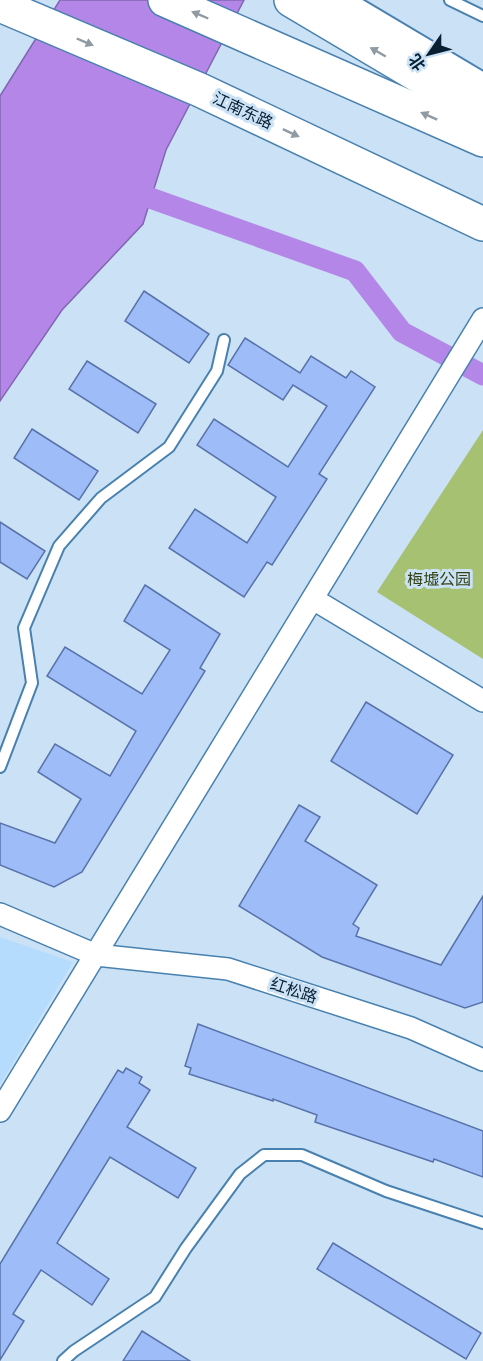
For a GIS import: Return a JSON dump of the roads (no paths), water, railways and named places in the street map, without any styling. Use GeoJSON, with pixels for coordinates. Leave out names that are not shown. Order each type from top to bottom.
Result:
{"type":"FeatureCollection","features":[{"type":"Feature","properties":{"kind":"main road"},"geometry":{"type":"LineString","coordinates":[[165,0],[483,140]]}},
{"type":"Feature","properties":{"kind":"main road"},"geometry":{"type":"LineString","coordinates":[[291,0],[483,114]]}},
{"type":"Feature","properties":{"kind":"main road"},"geometry":{"type":"LineString","coordinates":[[335,0],[483,88]]}},
{"type":"Feature","properties":{"kind":"main road","name":"江南东路"},"geometry":{"type":"LineString","coordinates":[[0,5],[200,90],[483,224]]}},
{"type":"Feature","properties":{"kind":"street"},"geometry":{"type":"LineString","coordinates":[[0,1111],[481,322]]}},
{"type":"Feature","properties":{"kind":"street"},"geometry":{"type":"LineString","coordinates":[[313,599],[483,701]]}},
{"type":"Feature","properties":{"kind":"street","name":"红松路"},"geometry":{"type":"LineString","coordinates":[[0,914],[96,956],[228,969],[411,1028],[483,1060]]}},
{"type":"Feature","properties":{"kind":"lane"},"geometry":{"type":"LineString","coordinates":[[450,0],[483,16]]}},
{"type":"Feature","properties":{"kind":"lane"},"geometry":{"type":"LineString","coordinates":[[0,767],[32,683],[24,628],[58,546],[101,498],[169,447],[217,371],[224,340]]}},
{"type":"Feature","properties":{"kind":"lane"},"geometry":{"type":"LineString","coordinates":[[63,1361],[74,1351],[155,1297],[186,1248],[240,1174],[264,1155],[302,1155],[386,1191],[483,1223]]}},
{"type":"Feature","properties":{"kind":"waterway"},"geometry":{"type":"LineString","coordinates":[[125,189],[355,271],[402,332],[483,375]]}},
{"type":"Feature","properties":{"kind":"park label","name":"梅墟公园"},"geometry":{"type":"Point","coordinates":[439,579]}}]}
